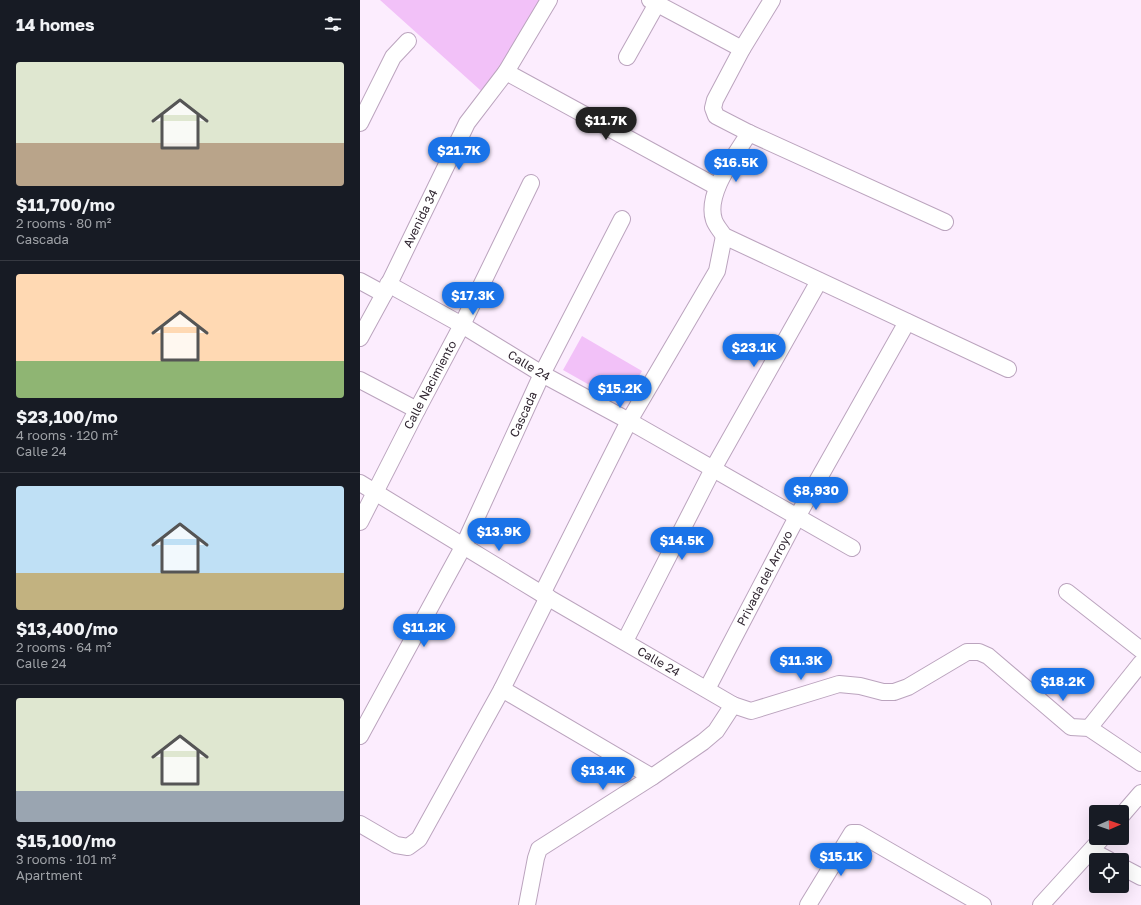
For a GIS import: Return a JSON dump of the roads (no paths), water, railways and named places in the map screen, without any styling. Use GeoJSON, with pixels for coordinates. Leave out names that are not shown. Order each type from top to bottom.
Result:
{"type":"FeatureCollection","features":[{"type":"Feature","properties":{"kind":"street","name":"Avenida 34"},"geometry":{"type":"LineString","coordinates":[[360,338],[386,289],[467,123],[506,72],[549,0]]}},
{"type":"Feature","properties":{"kind":"street"},"geometry":{"type":"LineString","coordinates":[[772,0],[742,49],[715,100],[713,108],[716,116],[749,133],[944,222]]}},
{"type":"Feature","properties":{"kind":"street"},"geometry":{"type":"LineString","coordinates":[[627,57],[655,1],[742,49]]}},
{"type":"Feature","properties":{"kind":"street"},"geometry":{"type":"LineString","coordinates":[[360,123],[393,57],[408,41]]}},
{"type":"Feature","properties":{"kind":"street"},"geometry":{"type":"LineString","coordinates":[[506,72],[717,187]]}},
{"type":"Feature","properties":{"kind":"street"},"geometry":{"type":"LineString","coordinates":[[749,133],[717,187],[712,205],[714,221],[724,236],[1008,369]]}},
{"type":"Feature","properties":{"kind":"street","name":"Calle Nacimiento"},"geometry":{"type":"LineString","coordinates":[[360,522],[416,410],[462,325],[531,184]]}},
{"type":"Feature","properties":{"kind":"street","name":"Cascada"},"geometry":{"type":"LineString","coordinates":[[360,736],[463,547],[542,374],[622,219]]}},
{"type":"Feature","properties":{"kind":"street"},"geometry":{"type":"LineString","coordinates":[[360,824],[396,845],[408,846],[419,839],[502,689],[629,421],[717,271],[724,236]]}},
{"type":"Feature","properties":{"kind":"street","name":"Calle 24"},"geometry":{"type":"LineString","coordinates":[[360,281],[386,289],[462,325],[542,374],[629,421],[852,548]]}},
{"type":"Feature","properties":{"kind":"street"},"geometry":{"type":"LineString","coordinates":[[625,641],[713,469],[819,281]]}},
{"type":"Feature","properties":{"kind":"street","name":"Privada del Arroyo"},"geometry":{"type":"LineString","coordinates":[[707,689],[797,517],[907,322]]}},
{"type":"Feature","properties":{"kind":"street"},"geometry":{"type":"LineString","coordinates":[[360,380],[416,410]]}},
{"type":"Feature","properties":{"kind":"street","name":"Calle 24"},"geometry":{"type":"LineString","coordinates":[[360,483],[545,596],[733,705],[751,711],[839,684],[860,686],[883,692],[894,692],[908,687],[967,652],[979,652],[988,656],[1071,727],[1089,728]]}},
{"type":"Feature","properties":{"kind":"street"},"geometry":{"type":"LineString","coordinates":[[1067,592],[1141,650]]}},
{"type":"Feature","properties":{"kind":"street"},"geometry":{"type":"LineString","coordinates":[[1141,663],[1089,728],[1141,763]]}},
{"type":"Feature","properties":{"kind":"street"},"geometry":{"type":"LineString","coordinates":[[502,689],[652,777]]}},
{"type":"Feature","properties":{"kind":"street"},"geometry":{"type":"LineString","coordinates":[[527,905],[539,849],[652,777],[716,731],[733,705]]}},
{"type":"Feature","properties":{"kind":"street"},"geometry":{"type":"LineString","coordinates":[[1129,807],[1141,793]]}},
{"type":"Feature","properties":{"kind":"street"},"geometry":{"type":"LineString","coordinates":[[808,905],[852,833],[858,833],[983,905]]}},
{"type":"Feature","properties":{"kind":"street"},"geometry":{"type":"LineString","coordinates":[[1041,905],[1096,845]]}},
{"type":"Feature","properties":{"kind":"street"},"geometry":{"type":"LineString","coordinates":[[1092,850],[1097,853]]}},
{"type":"Feature","properties":{"kind":"street"},"geometry":{"type":"LineString","coordinates":[[1129,871],[1141,877]]}}]}
